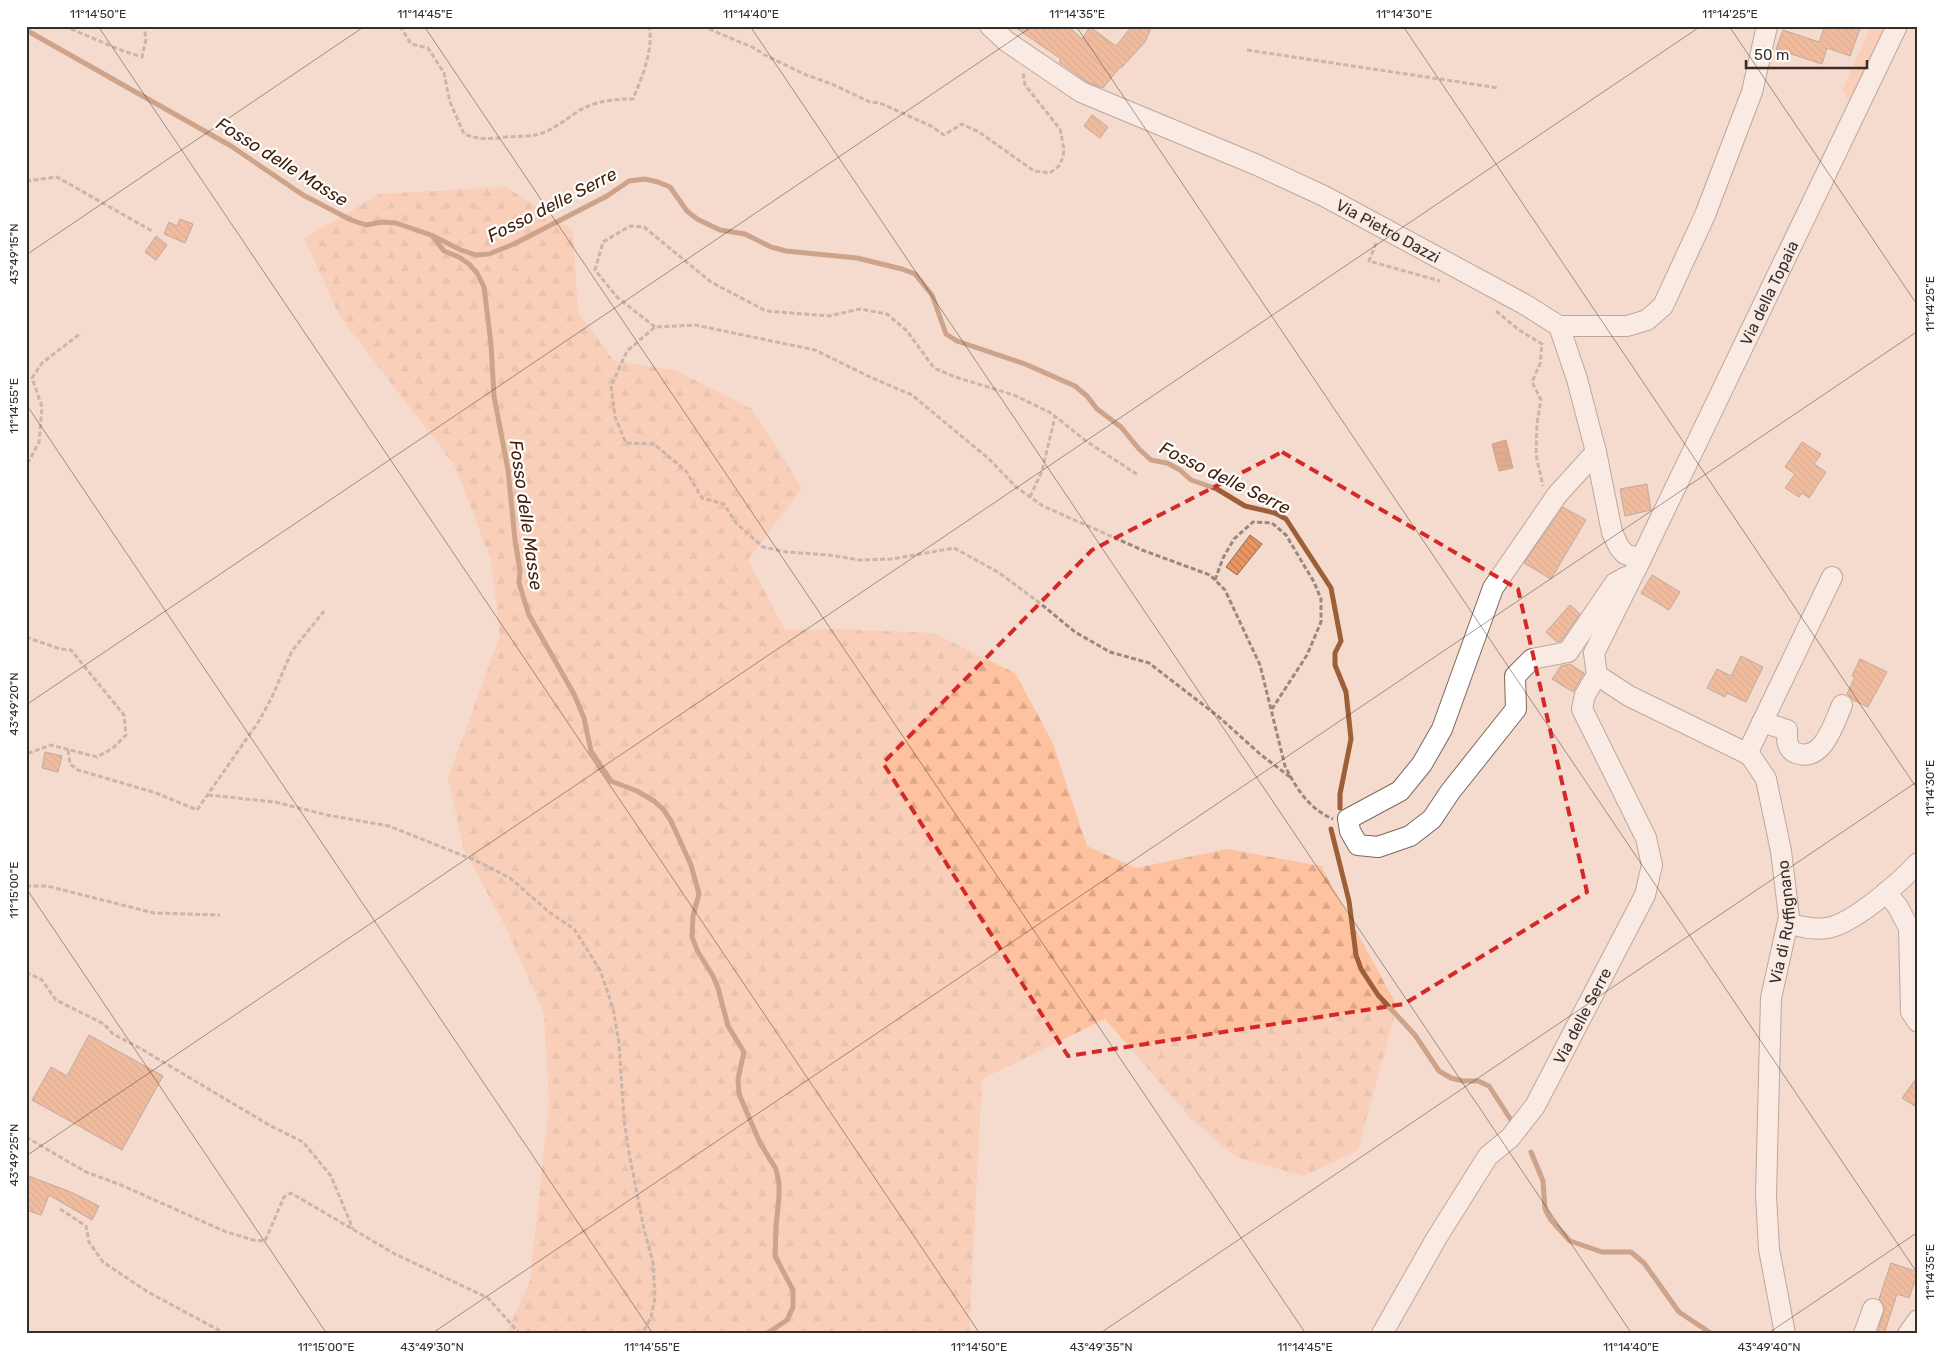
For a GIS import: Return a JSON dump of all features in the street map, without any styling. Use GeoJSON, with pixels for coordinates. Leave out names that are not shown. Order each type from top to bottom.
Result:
{"type":"FeatureCollection","features":[{"type":"Feature","properties":{"kind":"street","name":"Via Pietro Dazzi"},"geometry":{"type":"LineString","coordinates":[[990,26],[1006,41],[1081,92],[1257,165],[1324,196],[1383,226],[1524,304],[1559,326]]}},
{"type":"Feature","properties":{"kind":"street"},"geometry":{"type":"LineString","coordinates":[[1637,566],[1619,547],[1612,532],[1596,452],[1577,379],[1559,326],[1627,326],[1647,320],[1663,306],[1704,215],[1752,92],[1767,26]]}},
{"type":"Feature","properties":{"kind":"street","name":"Via della Topaia"},"geometry":{"type":"LineString","coordinates":[[1637,566],[1896,26]]}},
{"type":"Feature","properties":{"kind":"street"},"geometry":{"type":"LineString","coordinates":[[1596,452],[1551,504],[1493,588],[1442,729],[1422,764],[1400,791],[1348,819],[1350,831],[1358,845],[1378,847],[1410,836],[1432,819],[1450,792],[1516,709],[1514,676],[1532,659],[1568,652],[1615,583],[1637,566]]}},
{"type":"Feature","properties":{"kind":"street"},"geometry":{"type":"LineString","coordinates":[[1597,675],[1594,653],[1637,566]]}},
{"type":"Feature","properties":{"kind":"street"},"geometry":{"type":"LineString","coordinates":[[1747,754],[1832,578]]}},
{"type":"Feature","properties":{"kind":"street","name":"Via di Ruffignano"},"geometry":{"type":"LineString","coordinates":[[1597,675],[1629,696],[1747,754],[1766,779],[1781,851],[1789,917],[1771,998],[1766,1195],[1769,1249],[1785,1334]]}},
{"type":"Feature","properties":{"kind":"street","name":"Via delle Serre"},"geometry":{"type":"LineString","coordinates":[[1382,1334],[1436,1239],[1488,1156],[1510,1138],[1535,1106],[1645,895],[1652,865],[1646,838],[1582,709],[1585,695],[1597,675]]}},
{"type":"Feature","properties":{"kind":"street"},"geometry":{"type":"LineString","coordinates":[[1762,722],[1787,730],[1787,744],[1792,751],[1802,755],[1816,751],[1823,744],[1842,705]]}},
{"type":"Feature","properties":{"kind":"street"},"geometry":{"type":"LineString","coordinates":[[1788,923],[1808,928],[1828,928],[1845,921],[1874,903],[1918,863]]}},
{"type":"Feature","properties":{"kind":"street"},"geometry":{"type":"LineString","coordinates":[[1886,892],[1898,907],[1909,928],[1912,1012],[1918,1022]]}},
{"type":"Feature","properties":{"kind":"street"},"geometry":{"type":"LineString","coordinates":[[1864,1334],[1873,1309]]}},
{"type":"Feature","properties":{"kind":"street"},"geometry":{"type":"LineString","coordinates":[[1908,1334],[1918,1320]]}},
{"type":"Feature","properties":{"kind":"path"},"geometry":{"type":"LineString","coordinates":[[64,26],[122,51],[142,57],[146,39],[144,26]]}},
{"type":"Feature","properties":{"kind":"path"},"geometry":{"type":"LineString","coordinates":[[400,26],[411,44],[428,48],[444,73],[450,102],[464,134],[475,139],[491,140],[538,134],[550,130],[579,110],[594,104],[619,99],[633,99],[644,75],[651,37],[649,26]]}},
{"type":"Feature","properties":{"kind":"path"},"geometry":{"type":"LineString","coordinates":[[702,26],[754,48],[765,56],[804,74],[834,85],[870,102],[880,103],[930,126],[944,135],[962,124],[979,132],[1034,171],[1050,173],[1059,166],[1063,157],[1063,140],[1060,129],[1025,85],[1022,73],[1027,55]]}},
{"type":"Feature","properties":{"kind":"path"},"geometry":{"type":"LineString","coordinates":[[1248,50],[1499,88]]}},
{"type":"Feature","properties":{"kind":"path"},"geometry":{"type":"LineString","coordinates":[[26,181],[57,177],[152,231]]}},
{"type":"Feature","properties":{"kind":"path"},"geometry":{"type":"LineString","coordinates":[[655,327],[617,297],[595,270],[603,242],[630,226],[644,227],[711,282],[766,311],[830,316],[860,310],[887,314],[907,331],[934,368],[955,377],[1014,395],[1055,417],[1086,441],[1138,475]]}},
{"type":"Feature","properties":{"kind":"path"},"geometry":{"type":"LineString","coordinates":[[1383,226],[1369,261],[1428,276],[1443,282]]}},
{"type":"Feature","properties":{"kind":"path"},"geometry":{"type":"LineString","coordinates":[[1490,307],[1519,330],[1542,344],[1540,364],[1532,382],[1541,400],[1536,455],[1542,483],[1551,504]]}},
{"type":"Feature","properties":{"kind":"path"},"geometry":{"type":"LineString","coordinates":[[1290,777],[1260,754],[1219,717],[1149,663],[1110,652],[1075,632],[998,572],[954,548],[892,559],[859,560],[763,548],[736,523],[724,504],[702,498],[686,471],[654,444],[626,442],[615,417],[611,386],[627,351],[655,327],[695,325],[815,350],[870,378],[912,395],[989,459],[1016,487],[1043,506],[1142,550],[1210,574],[1225,590],[1260,665],[1284,766],[1290,777],[1297,790],[1319,813],[1332,819],[1348,819]]}},
{"type":"Feature","properties":{"kind":"path"},"geometry":{"type":"LineString","coordinates":[[26,462],[39,442],[42,407],[32,378],[42,363],[81,333]]}},
{"type":"Feature","properties":{"kind":"path"},"geometry":{"type":"LineString","coordinates":[[1030,497],[1042,471],[1055,417]]}},
{"type":"Feature","properties":{"kind":"path"},"geometry":{"type":"LineString","coordinates":[[1215,580],[1223,558],[1234,539],[1253,522],[1272,522],[1286,535],[1314,582],[1321,599],[1321,622],[1307,655],[1271,709]]}},
{"type":"Feature","properties":{"kind":"path"},"geometry":{"type":"LineString","coordinates":[[68,750],[70,764],[78,770],[156,793],[197,810],[259,721],[272,697],[292,651],[324,611]]}},
{"type":"Feature","properties":{"kind":"path"},"geometry":{"type":"LineString","coordinates":[[26,638],[60,649],[71,650],[124,715],[126,735],[113,748],[97,757],[51,745],[26,754]]}},
{"type":"Feature","properties":{"kind":"path"},"geometry":{"type":"LineString","coordinates":[[208,795],[276,802],[397,829],[479,862],[510,878],[550,912],[574,929],[600,970],[613,1008],[619,1043],[624,1120],[644,1229],[653,1263],[655,1298],[651,1317],[642,1334]]}},
{"type":"Feature","properties":{"kind":"path"},"geometry":{"type":"LineString","coordinates":[[26,886],[46,886],[154,913],[220,915]]}},
{"type":"Feature","properties":{"kind":"path"},"geometry":{"type":"LineString","coordinates":[[26,972],[42,980],[56,1000],[104,1024],[113,1034],[269,1125],[303,1142],[331,1176],[353,1229]]}},
{"type":"Feature","properties":{"kind":"path"},"geometry":{"type":"LineString","coordinates":[[26,1137],[86,1172],[121,1184],[224,1231],[253,1240],[264,1241],[284,1196],[291,1193],[395,1254],[488,1298],[520,1334]]}},
{"type":"Feature","properties":{"kind":"path"},"geometry":{"type":"LineString","coordinates":[[60,1209],[86,1226],[89,1242],[102,1262],[148,1292],[226,1334]]}},
{"type":"Feature","properties":{"kind":"highlighted area"},"geometry":{"type":"Polygon","coordinates":[[[1282,452],[1518,589],[1587,892],[1404,1004],[1068,1056],[883,763],[1092,550],[1282,452]]]}},
{"type":"Feature","properties":{"kind":"green space"},"geometry":{"type":"Polygon","coordinates":[[[1871,26],[1889,26],[1852,102],[1842,91],[1871,26]]]}},
{"type":"Feature","properties":{"kind":"green space"},"geometry":{"type":"Polygon","coordinates":[[[506,187],[573,230],[578,312],[614,361],[675,370],[752,409],[802,488],[748,560],[785,630],[842,629],[933,633],[1015,673],[1052,741],[1087,846],[1136,868],[1227,849],[1321,866],[1397,1006],[1358,1150],[1304,1176],[1236,1157],[1194,1122],[1105,1019],[982,1079],[969,1334],[506,1334],[530,1281],[549,1103],[544,1013],[506,928],[463,847],[448,777],[500,636],[491,560],[455,466],[340,317],[304,238],[380,194],[506,187]]]}},
{"type":"Feature","properties":{"kind":"shaded area"},"geometry":{"type":"Polygon","coordinates":[[[1506,440],[1513,468],[1499,471],[1492,444],[1506,440]]]}},
{"type":"Feature","properties":{"kind":"building"},"geometry":{"type":"Polygon","coordinates":[[[1013,26],[1068,26],[1082,39],[1090,27],[1116,46],[1132,26],[1152,26],[1145,42],[1120,67],[1103,88],[1087,82],[1059,62],[1061,59],[1013,26]]]}},
{"type":"Feature","properties":{"kind":"building"},"geometry":{"type":"Polygon","coordinates":[[[1825,26],[1861,26],[1850,56],[1827,48],[1822,64],[1776,49],[1783,30],[1819,42],[1825,26]]]}},
{"type":"Feature","properties":{"kind":"building"},"geometry":{"type":"Polygon","coordinates":[[[1092,115],[1108,127],[1100,138],[1084,126],[1092,115]]]}},
{"type":"Feature","properties":{"kind":"building"},"geometry":{"type":"Polygon","coordinates":[[[180,219],[193,224],[185,243],[164,234],[169,222],[177,226],[180,219]]]}},
{"type":"Feature","properties":{"kind":"building"},"geometry":{"type":"Polygon","coordinates":[[[156,236],[167,245],[156,260],[145,252],[156,236]]]}},
{"type":"Feature","properties":{"kind":"building"},"geometry":{"type":"Polygon","coordinates":[[[1802,442],[1821,454],[1814,464],[1826,472],[1809,498],[1802,493],[1799,497],[1785,488],[1795,474],[1785,467],[1802,442]]]}},
{"type":"Feature","properties":{"kind":"building"},"geometry":{"type":"Polygon","coordinates":[[[1647,484],[1651,510],[1625,516],[1620,489],[1647,484]]]}},
{"type":"Feature","properties":{"kind":"building"},"geometry":{"type":"Polygon","coordinates":[[[1563,507],[1586,520],[1551,579],[1524,563],[1563,507]]]}},
{"type":"Feature","properties":{"kind":"building"},"geometry":{"type":"Polygon","coordinates":[[[1250,535],[1262,544],[1237,575],[1226,567],[1250,535]]]}},
{"type":"Feature","properties":{"kind":"building"},"geometry":{"type":"Polygon","coordinates":[[[1652,575],[1680,592],[1669,610],[1641,593],[1652,575]]]}},
{"type":"Feature","properties":{"kind":"building"},"geometry":{"type":"Polygon","coordinates":[[[1570,605],[1580,614],[1561,641],[1557,642],[1546,632],[1570,605]]]}},
{"type":"Feature","properties":{"kind":"building"},"geometry":{"type":"Polygon","coordinates":[[[1741,656],[1763,667],[1746,702],[1727,693],[1725,697],[1707,688],[1717,669],[1731,676],[1741,656]]]}},
{"type":"Feature","properties":{"kind":"building"},"geometry":{"type":"Polygon","coordinates":[[[1860,659],[1887,672],[1868,707],[1853,700],[1847,694],[1855,677],[1852,676],[1860,659]]]}},
{"type":"Feature","properties":{"kind":"building"},"geometry":{"type":"Polygon","coordinates":[[[1570,664],[1584,673],[1573,692],[1552,679],[1561,666],[1570,664]]]}},
{"type":"Feature","properties":{"kind":"building"},"geometry":{"type":"Polygon","coordinates":[[[45,752],[62,756],[58,772],[42,768],[45,752]]]}},
{"type":"Feature","properties":{"kind":"building"},"geometry":{"type":"Polygon","coordinates":[[[89,1035],[163,1076],[122,1150],[32,1100],[51,1067],[67,1076],[89,1035]]]}},
{"type":"Feature","properties":{"kind":"building"},"geometry":{"type":"Polygon","coordinates":[[[1918,1076],[1918,1108],[1902,1098],[1918,1076]]]}},
{"type":"Feature","properties":{"kind":"building"},"geometry":{"type":"Polygon","coordinates":[[[26,1175],[73,1193],[99,1206],[92,1220],[49,1195],[41,1215],[26,1210],[26,1175]]]}},
{"type":"Feature","properties":{"kind":"building"},"geometry":{"type":"Polygon","coordinates":[[[1891,1263],[1918,1272],[1909,1298],[1897,1294],[1884,1334],[1877,1334],[1885,1307],[1879,1299],[1891,1263]]]}},
{"type":"Feature","properties":{"kind":"waterway","name":"Fosso delle Serre"},"geometry":{"type":"LineString","coordinates":[[26,30],[231,146],[303,195],[351,220],[366,225],[382,222],[396,223],[431,235],[461,250],[476,255],[489,254],[514,244],[607,196],[629,181],[645,179],[670,187],[687,211],[697,219],[720,230],[745,234],[771,247],[786,251],[857,258],[915,274],[932,295],[946,334],[957,341],[1025,364],[1075,386],[1087,396],[1097,409],[1121,427],[1151,460],[1167,463],[1180,470],[1191,480],[1217,489],[1245,506],[1275,513],[1286,519],[1331,588],[1341,641],[1335,653],[1335,665],[1346,692],[1351,739],[1340,794],[1340,808]]}},
{"type":"Feature","properties":{"kind":"waterway","name":"Fosso delle Masse"},"geometry":{"type":"LineString","coordinates":[[433,237],[444,251],[459,257],[469,264],[477,273],[484,287],[491,344],[494,396],[508,470],[520,570],[519,583],[529,615],[574,694],[584,718],[591,751],[611,781],[637,791],[663,809],[671,821],[691,865],[699,894],[693,916],[692,937],[718,988],[728,1026],[744,1052],[738,1079],[739,1094],[760,1143],[776,1169],[779,1183],[775,1256],[793,1290],[793,1307],[787,1320],[766,1334]]}},
{"type":"Feature","properties":{"kind":"waterway","name":"Fosso delle Serre"},"geometry":{"type":"LineString","coordinates":[[1331,829],[1349,901],[1356,955],[1361,969],[1378,995],[1415,1035],[1439,1071],[1451,1078],[1463,1081],[1478,1081],[1489,1086],[1513,1123]]}},
{"type":"Feature","properties":{"kind":"waterway","name":"Fosso delle Serre"},"geometry":{"type":"LineString","coordinates":[[1531,1152],[1543,1181],[1545,1209],[1551,1220],[1570,1241],[1602,1252],[1631,1252],[1644,1263],[1679,1312],[1712,1334]]}}]}
